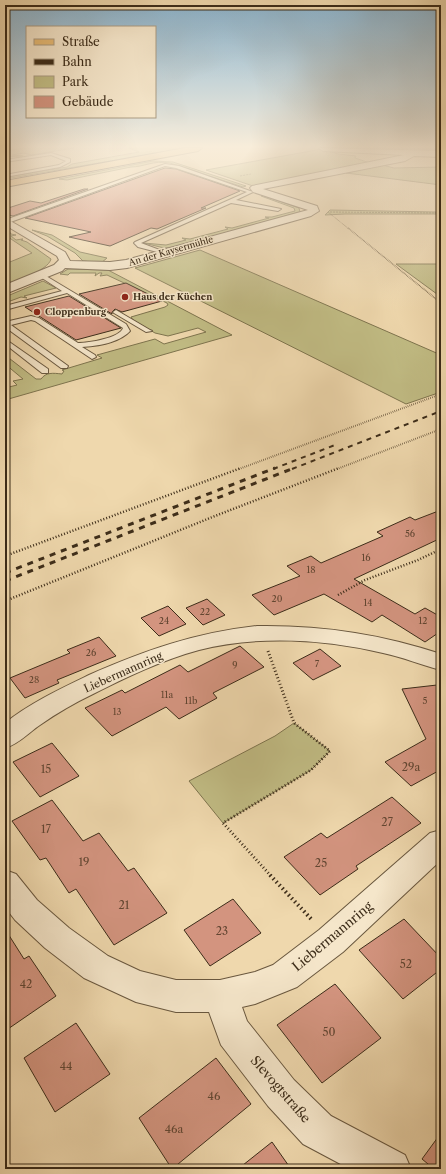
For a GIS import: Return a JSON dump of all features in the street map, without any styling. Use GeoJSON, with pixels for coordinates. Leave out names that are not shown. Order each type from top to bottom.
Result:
{"type":"FeatureCollection","features":[{"type":"Feature","properties":{"kind":"street"},"geometry":{"type":"LineString","coordinates":[[296,203],[313,208],[314,211]]}},
{"type":"Feature","properties":{"kind":"street","name":"An der Kaysermühle"},"geometry":{"type":"LineString","coordinates":[[63,264],[116,265],[132,262],[314,211]]}},
{"type":"Feature","properties":{"kind":"street"},"geometry":{"type":"LineString","coordinates":[[5,222],[61,254],[65,259],[63,264],[48,274],[5,290]]}},
{"type":"Feature","properties":{"kind":"street","name":"Liebermannring"},"geometry":{"type":"LineString","coordinates":[[5,738],[23,722],[54,704],[144,660],[197,643],[232,637],[281,634],[342,637],[378,643],[416,653],[441,662]]}},
{"type":"Feature","properties":{"kind":"street","name":"Liebermannring"},"geometry":{"type":"LineString","coordinates":[[5,883],[26,910],[52,934],[96,967],[136,986],[176,996],[220,996],[255,988],[285,976],[331,940],[441,842]]}},
{"type":"Feature","properties":{"kind":"street","name":"Slevogtstraße"},"geometry":{"type":"LineString","coordinates":[[220,996],[234,1033],[281,1093],[317,1130],[391,1169]]}},
{"type":"Feature","properties":{"kind":"lane"},"geometry":{"type":"LineString","coordinates":[[5,222],[59,203]]}},
{"type":"Feature","properties":{"kind":"lane"},"geometry":{"type":"LineString","coordinates":[[163,254],[140,246],[137,243],[227,203]]}},
{"type":"Feature","properties":{"kind":"lane"},"geometry":{"type":"LineString","coordinates":[[240,203],[278,210],[259,203]]}},
{"type":"Feature","properties":{"kind":"lane"},"geometry":{"type":"LineString","coordinates":[[48,274],[68,291],[126,328],[126,331],[120,336],[83,345],[73,344]]}},
{"type":"Feature","properties":{"kind":"lane"},"geometry":{"type":"LineString","coordinates":[[5,308],[68,291]]}},
{"type":"Feature","properties":{"kind":"lane"},"geometry":{"type":"LineString","coordinates":[[81,291],[148,331]]}},
{"type":"Feature","properties":{"kind":"lane"},"geometry":{"type":"LineString","coordinates":[[6,324],[28,319],[37,319],[92,357]]}},
{"type":"Feature","properties":{"kind":"lane"},"geometry":{"type":"LineString","coordinates":[[6,324],[64,366]]}},
{"type":"Feature","properties":{"kind":"lane"},"geometry":{"type":"LineString","coordinates":[[5,341],[45,371]]}},
{"type":"Feature","properties":{"kind":"path"},"geometry":{"type":"LineString","coordinates":[[314,211],[441,213]]}},
{"type":"Feature","properties":{"kind":"path"},"geometry":{"type":"LineString","coordinates":[[330,212],[348,229],[441,303]]}},
{"type":"Feature","properties":{"kind":"path"},"geometry":{"type":"LineString","coordinates":[[5,556],[441,394]]}},
{"type":"Feature","properties":{"kind":"path"},"geometry":{"type":"LineString","coordinates":[[5,601],[215,516],[441,429]]}},
{"type":"Feature","properties":{"kind":"path"},"geometry":{"type":"LineString","coordinates":[[338,595],[365,580],[418,560],[441,549]]}},
{"type":"Feature","properties":{"kind":"path"},"geometry":{"type":"LineString","coordinates":[[261,635],[294,723],[330,751],[311,770],[223,823],[331,940]]}},
{"type":"Feature","properties":{"kind":"green space"},"geometry":{"type":"Polygon","coordinates":[[[280,203],[299,208],[300,212],[174,247],[164,248],[144,243],[166,245],[186,240],[182,238],[190,239],[228,229],[225,227],[232,228],[269,218],[265,217],[272,217],[295,211],[294,208],[280,203]]]}},
{"type":"Feature","properties":{"kind":"green space"},"geometry":{"type":"Polygon","coordinates":[[[330,210],[441,211],[441,214],[325,215],[330,210]]]}},
{"type":"Feature","properties":{"kind":"green space"},"geometry":{"type":"Polygon","coordinates":[[[5,228],[11,234],[16,235],[11,236],[16,240],[23,239],[21,240],[27,242],[51,259],[49,263],[38,271],[5,285],[5,264],[32,253],[5,235],[9,234],[5,231],[5,228]]]}},
{"type":"Feature","properties":{"kind":"green space"},"geometry":{"type":"Polygon","coordinates":[[[32,230],[52,235],[80,252],[107,258],[101,263],[83,261],[75,253],[47,236],[32,230]]]}},
{"type":"Feature","properties":{"kind":"green space"},"geometry":{"type":"Polygon","coordinates":[[[200,250],[441,355],[441,392],[406,404],[135,268],[200,250]]]}},
{"type":"Feature","properties":{"kind":"green space"},"geometry":{"type":"Polygon","coordinates":[[[396,264],[441,264],[441,297],[396,264]]]}},
{"type":"Feature","properties":{"kind":"green space"},"geometry":{"type":"Polygon","coordinates":[[[68,269],[108,270],[232,335],[5,400],[5,388],[17,385],[13,381],[23,379],[5,364],[5,355],[36,379],[41,379],[47,374],[62,374],[64,371],[62,370],[102,358],[97,355],[155,339],[164,344],[206,332],[198,328],[168,336],[155,333],[133,320],[131,317],[165,307],[168,305],[167,303],[107,275],[100,276],[102,273],[95,276],[96,273],[70,273],[68,275],[60,274],[68,269]]]}},
{"type":"Feature","properties":{"kind":"green space"},"geometry":{"type":"Polygon","coordinates":[[[43,281],[56,288],[24,296],[27,298],[21,297],[5,303],[5,297],[43,281]]]}},
{"type":"Feature","properties":{"kind":"green space"},"geometry":{"type":"Polygon","coordinates":[[[294,723],[330,751],[311,770],[223,823],[189,781],[275,736],[294,723]]]}},
{"type":"Feature","properties":{"kind":"building"},"geometry":{"type":"Polygon","coordinates":[[[24,203],[50,203],[13,216],[5,214],[5,209],[24,203]]]}},
{"type":"Feature","properties":{"kind":"building"},"geometry":{"type":"Polygon","coordinates":[[[68,203],[213,203],[201,208],[206,208],[157,229],[151,228],[110,246],[69,237],[91,232],[25,218],[68,203]]]}},
{"type":"Feature","properties":{"kind":"building","name":"Haus der Küchen"},"geometry":{"type":"Polygon","coordinates":[[[126,283],[162,301],[122,312],[115,309],[112,314],[79,294],[126,283]]]}},
{"type":"Feature","properties":{"kind":"building"},"geometry":{"type":"Polygon","coordinates":[[[69,296],[121,328],[76,340],[25,307],[69,296]]]}},
{"type":"Feature","properties":{"kind":"building"},"geometry":{"type":"Polygon","coordinates":[[[441,510],[441,538],[354,579],[415,614],[425,608],[441,617],[441,631],[425,642],[382,615],[372,622],[324,594],[274,615],[252,595],[300,576],[287,566],[311,556],[321,563],[383,536],[377,532],[410,517],[415,520],[441,510]]]}},
{"type":"Feature","properties":{"kind":"building"},"geometry":{"type":"Polygon","coordinates":[[[207,599],[225,615],[203,625],[186,608],[207,599]]]}},
{"type":"Feature","properties":{"kind":"building"},"geometry":{"type":"Polygon","coordinates":[[[168,606],[186,624],[159,636],[141,618],[168,606]]]}},
{"type":"Feature","properties":{"kind":"building"},"geometry":{"type":"Polygon","coordinates":[[[99,637],[116,656],[57,680],[59,683],[25,698],[10,678],[70,653],[67,650],[99,637]]]}},
{"type":"Feature","properties":{"kind":"building"},"geometry":{"type":"Polygon","coordinates":[[[240,646],[264,667],[213,693],[217,698],[179,719],[166,707],[112,736],[85,708],[122,690],[125,693],[180,665],[188,672],[240,646]]]}},
{"type":"Feature","properties":{"kind":"building"},"geometry":{"type":"Polygon","coordinates":[[[320,649],[341,666],[313,680],[293,663],[320,649]]]}},
{"type":"Feature","properties":{"kind":"building"},"geometry":{"type":"Polygon","coordinates":[[[437,685],[441,693],[441,772],[440,770],[411,786],[385,762],[426,739],[402,689],[437,685]]]}},
{"type":"Feature","properties":{"kind":"building"},"geometry":{"type":"Polygon","coordinates":[[[52,743],[79,776],[40,797],[13,762],[52,743]]]}},
{"type":"Feature","properties":{"kind":"building"},"geometry":{"type":"Polygon","coordinates":[[[392,797],[421,823],[356,866],[358,869],[320,895],[284,857],[321,833],[327,838],[392,797]]]}},
{"type":"Feature","properties":{"kind":"building"},"geometry":{"type":"Polygon","coordinates":[[[52,800],[83,841],[99,833],[128,871],[134,868],[167,913],[114,945],[76,889],[69,893],[46,858],[40,860],[12,821],[52,800]]]}},
{"type":"Feature","properties":{"kind":"building"},"geometry":{"type":"Polygon","coordinates":[[[233,899],[261,933],[210,966],[184,930],[233,899]]]}},
{"type":"Feature","properties":{"kind":"building"},"geometry":{"type":"Polygon","coordinates":[[[404,919],[441,958],[441,969],[403,999],[359,950],[404,919]]]}},
{"type":"Feature","properties":{"kind":"building"},"geometry":{"type":"Polygon","coordinates":[[[5,929],[24,959],[29,956],[56,996],[5,1031],[5,929]]]}},
{"type":"Feature","properties":{"kind":"building"},"geometry":{"type":"Polygon","coordinates":[[[335,984],[381,1038],[322,1083],[277,1025],[335,984]]]}},
{"type":"Feature","properties":{"kind":"building"},"geometry":{"type":"Polygon","coordinates":[[[76,1023],[110,1074],[55,1112],[24,1058],[76,1023]]]}},
{"type":"Feature","properties":{"kind":"building"},"geometry":{"type":"Polygon","coordinates":[[[216,1058],[251,1104],[172,1169],[139,1118],[216,1058]]]}},
{"type":"Feature","properties":{"kind":"building"},"geometry":{"type":"Polygon","coordinates":[[[441,1133],[441,1169],[434,1169],[422,1159],[441,1133]]]}},
{"type":"Feature","properties":{"kind":"building"},"geometry":{"type":"Polygon","coordinates":[[[272,1142],[291,1169],[238,1169],[272,1142]]]}},
{"type":"Feature","properties":{"kind":"railway"},"geometry":{"type":"LineString","coordinates":[[292,469],[441,411]]}},
{"type":"Feature","properties":{"kind":"railway"},"geometry":{"type":"LineString","coordinates":[[273,469],[335,445]]}},
{"type":"Feature","properties":{"kind":"railway"},"geometry":{"type":"LineString","coordinates":[[5,573],[275,468]]}},
{"type":"Feature","properties":{"kind":"railway"},"geometry":{"type":"LineString","coordinates":[[5,581],[294,468]]}},
{"type":"Feature","properties":{"kind":"place","name":"Haus der Küchen"},"geometry":{"type":"Point","coordinates":[125,297]}},
{"type":"Feature","properties":{"kind":"place","name":"Cloppenburg"},"geometry":{"type":"Point","coordinates":[37,312]}}]}
